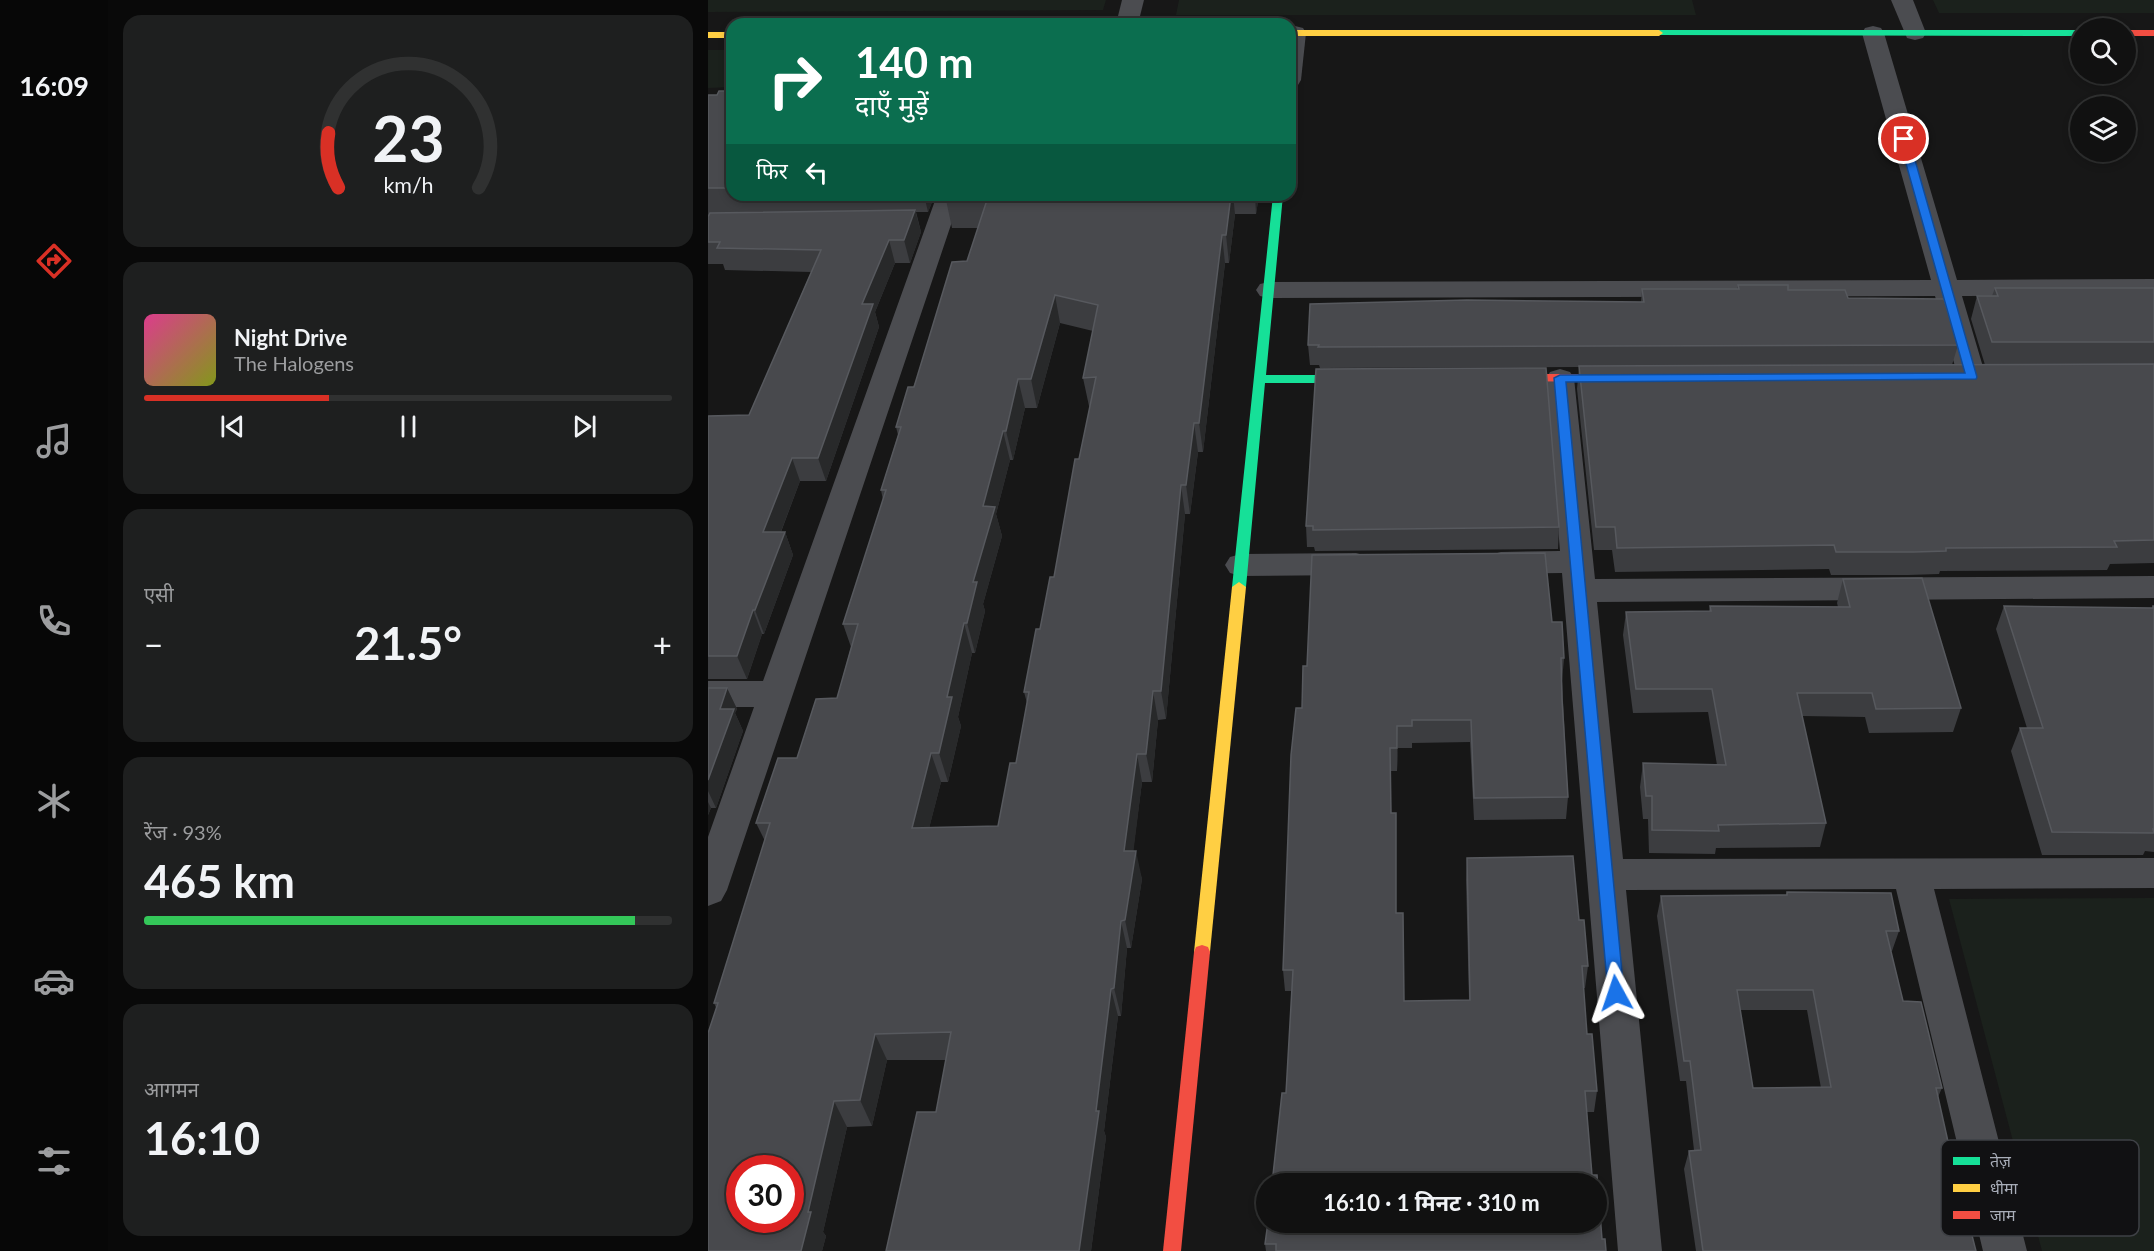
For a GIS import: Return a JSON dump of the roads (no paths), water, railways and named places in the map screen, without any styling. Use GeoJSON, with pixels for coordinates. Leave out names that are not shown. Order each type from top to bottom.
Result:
{"type":"FeatureCollection","features":[{"type":"Feature","properties":{"kind":"street"},"geometry":{"type":"LineString","coordinates":[[1128,18],[1133,0]]}},
{"type":"Feature","properties":{"kind":"street"},"geometry":{"type":"LineString","coordinates":[[1902,0],[1915,33]]}},
{"type":"Feature","properties":{"kind":"street"},"geometry":{"type":"LineString","coordinates":[[1296,33],[2070,33]]}},
{"type":"Feature","properties":{"kind":"street"},"geometry":{"type":"LineString","coordinates":[[1873,33],[1972,377]]}},
{"type":"Feature","properties":{"kind":"street"},"geometry":{"type":"LineString","coordinates":[[2136,33],[2154,33]]}},
{"type":"Feature","properties":{"kind":"street"},"geometry":{"type":"LineString","coordinates":[[708,35],[726,35]]}},
{"type":"Feature","properties":{"kind":"street"},"geometry":{"type":"LineString","coordinates":[[1172,1251],[1277,201]]}},
{"type":"Feature","properties":{"kind":"street"},"geometry":{"type":"LineString","coordinates":[[708,890],[776,694],[935,213]]}},
{"type":"Feature","properties":{"kind":"street"},"geometry":{"type":"LineString","coordinates":[[1269,290],[2154,287]]}},
{"type":"Feature","properties":{"kind":"street"},"geometry":{"type":"LineString","coordinates":[[1491,378],[1642,378]]}},
{"type":"Feature","properties":{"kind":"street"},"geometry":{"type":"LineString","coordinates":[[1560,378],[1640,1251]]}},
{"type":"Feature","properties":{"kind":"street"},"geometry":{"type":"LineString","coordinates":[[1260,379],[1375,379]]}},
{"type":"Feature","properties":{"kind":"street"},"geometry":{"type":"LineString","coordinates":[[1473,563],[1578,576],[2154,587]]}},
{"type":"Feature","properties":{"kind":"street"},"geometry":{"type":"LineString","coordinates":[[1241,565],[1380,564]]}},
{"type":"Feature","properties":{"kind":"street"},"geometry":{"type":"LineString","coordinates":[[708,694],[776,694]]}},
{"type":"Feature","properties":{"kind":"street"},"geometry":{"type":"LineString","coordinates":[[1605,875],[2154,873]]}},
{"type":"Feature","properties":{"kind":"street"},"geometry":{"type":"LineString","coordinates":[[1911,874],[1977,1140]]}},
{"type":"Feature","properties":{"kind":"street"},"geometry":{"type":"LineString","coordinates":[[2001,1236],[2005,1251]]}}]}
